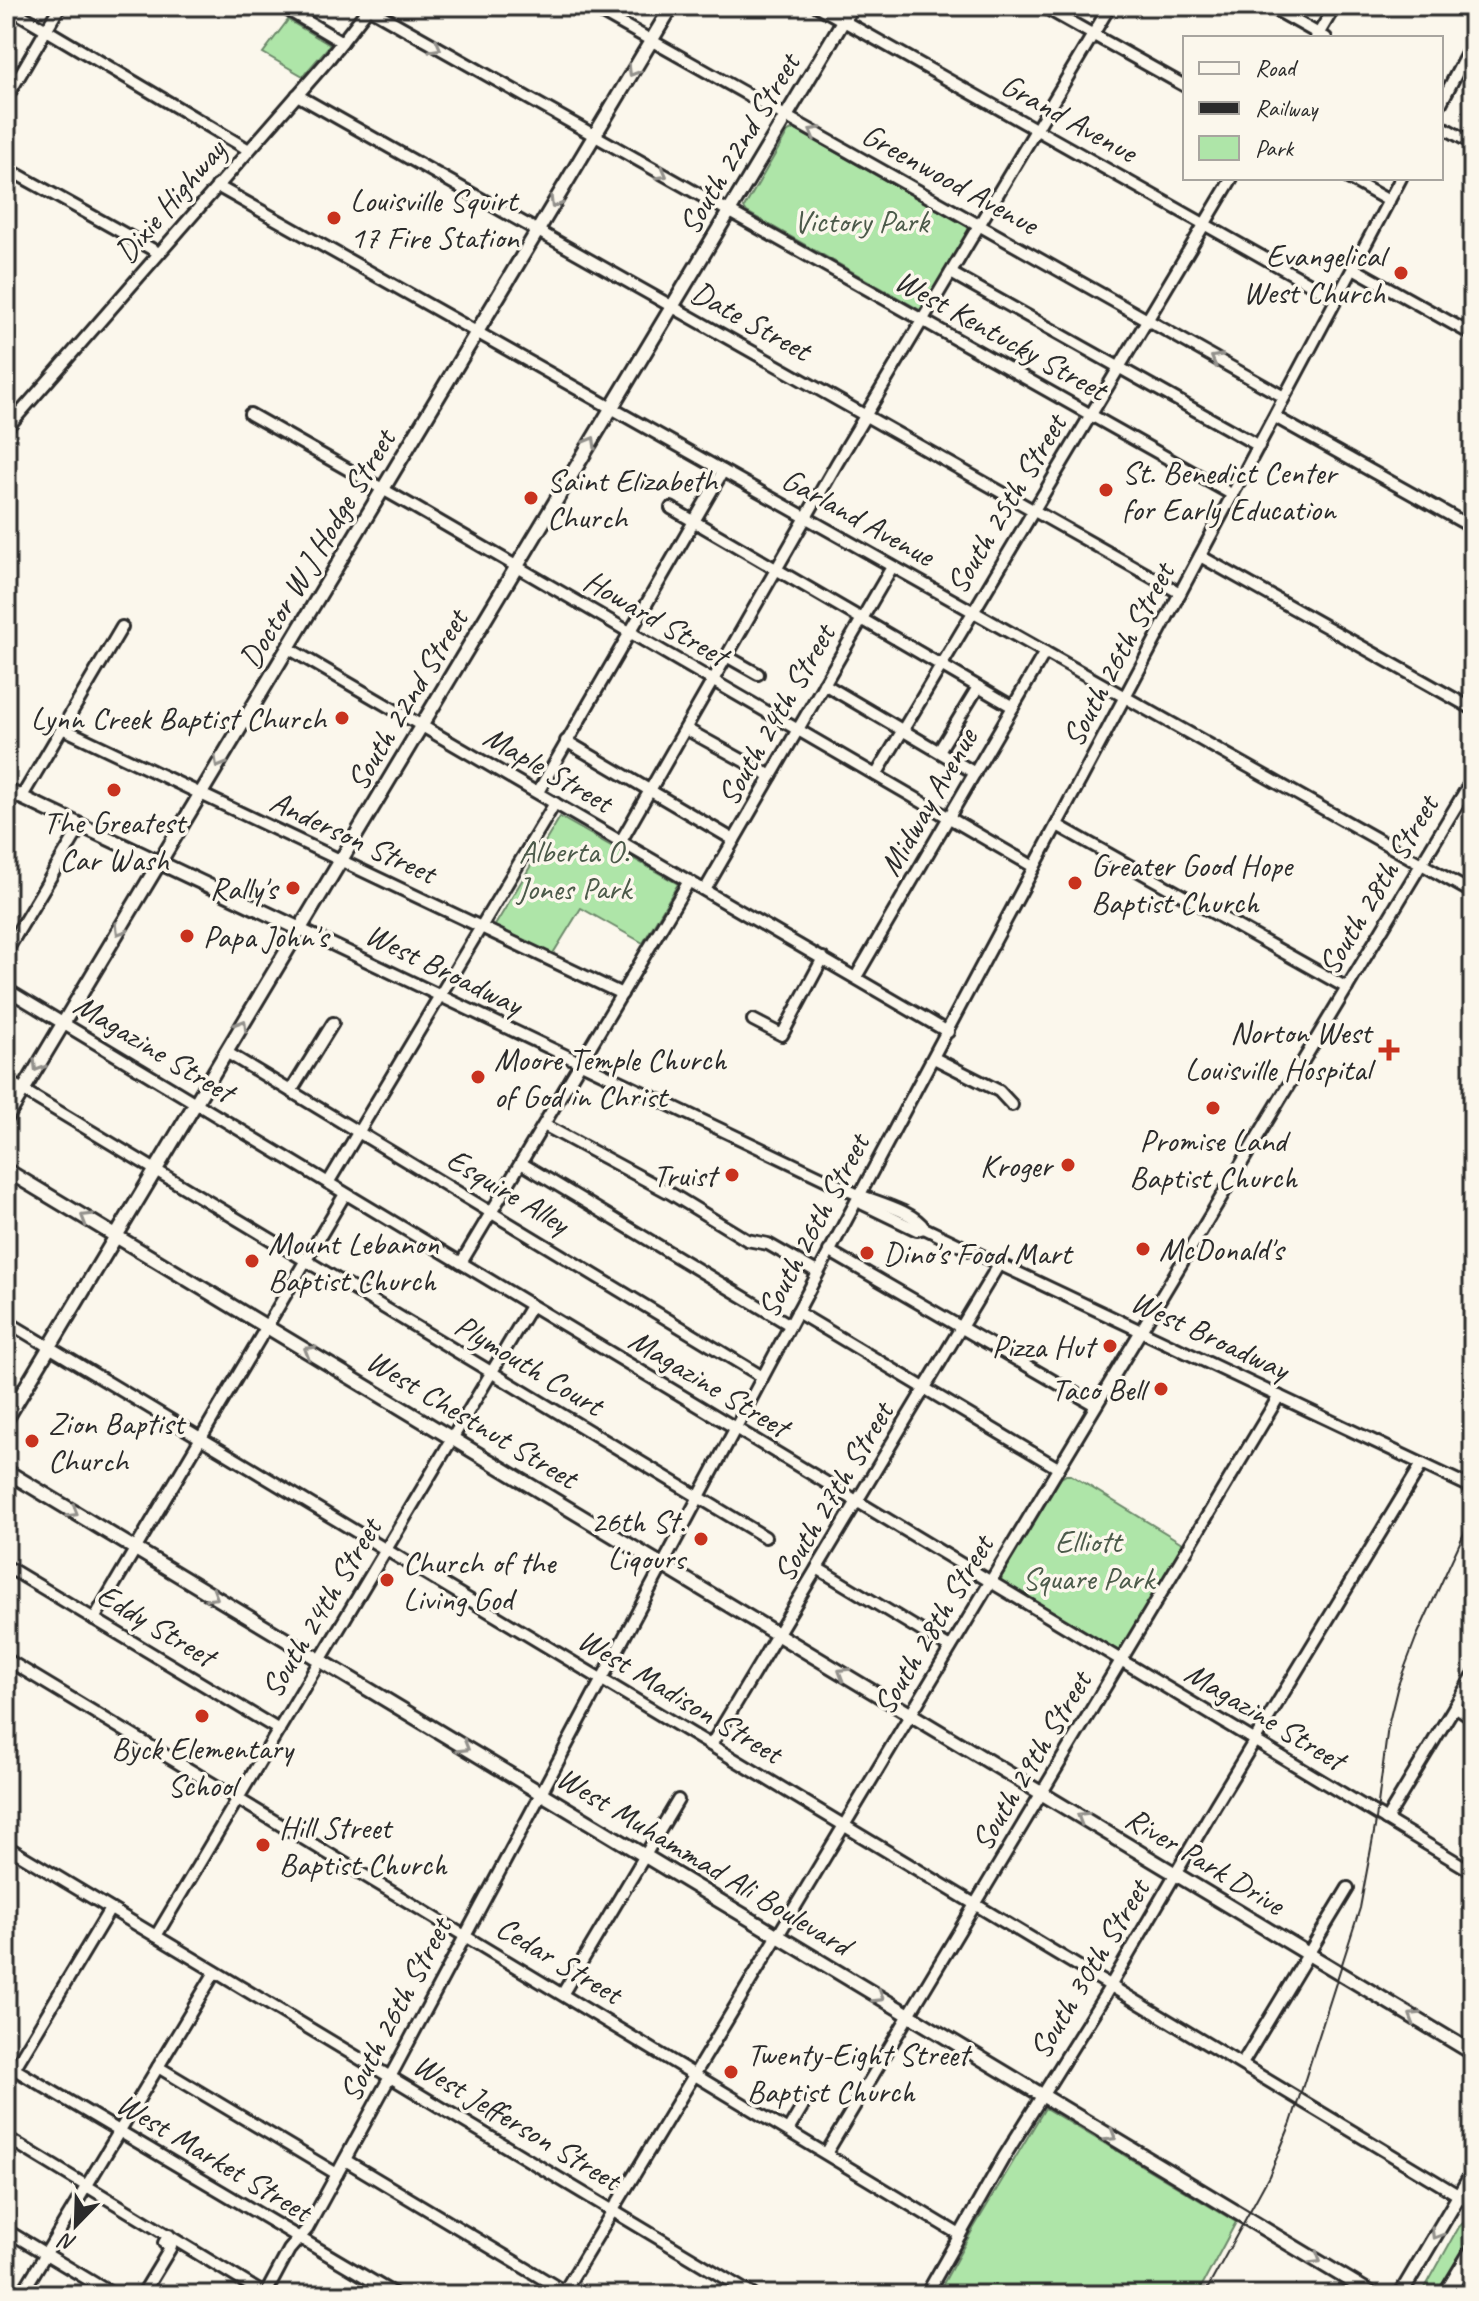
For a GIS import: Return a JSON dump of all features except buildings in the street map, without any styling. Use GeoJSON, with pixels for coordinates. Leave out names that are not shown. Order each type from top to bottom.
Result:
{"type":"FeatureCollection","features":[{"type":"Feature","properties":{"kind":"highway"},"geometry":{"type":"LineString","coordinates":[[1446,2295],[1473,2250]]}},
{"type":"Feature","properties":{"kind":"highway"},"geometry":{"type":"LineString","coordinates":[[1469,2295],[1473,2288]]}},
{"type":"Feature","properties":{"kind":"main road","name":"Doctor W J Hodge Street"},"geometry":{"type":"LineString","coordinates":[[6,1119],[672,6]]}},
{"type":"Feature","properties":{"kind":"main road","name":"South 22nd Street"},"geometry":{"type":"LineString","coordinates":[[6,1420],[852,6]]}},
{"type":"Feature","properties":{"kind":"main road","name":"West Broadway"},"geometry":{"type":"LineString","coordinates":[[6,790],[300,929]]}},
{"type":"Feature","properties":{"kind":"main road","name":"West Chestnut Street"},"geometry":{"type":"LineString","coordinates":[[6,1170],[910,1714]]}},
{"type":"Feature","properties":{"kind":"main road","name":"West Muhammad Ali Boulevard"},"geometry":{"type":"LineString","coordinates":[[6,1471],[1374,2295]]}},
{"type":"Feature","properties":{"kind":"main road","name":"River Park Drive"},"geometry":{"type":"LineString","coordinates":[[910,1714],[1473,2053]]}},
{"type":"Feature","properties":{"kind":"main road"},"geometry":{"type":"LineString","coordinates":[[1400,2295],[1473,2172]]}},
{"type":"Feature","properties":{"kind":"street"},"geometry":{"type":"LineString","coordinates":[[6,6],[249,150]]}},
{"type":"Feature","properties":{"kind":"street"},"geometry":{"type":"LineString","coordinates":[[6,99],[60,6]]}},
{"type":"Feature","properties":{"kind":"street"},"geometry":{"type":"LineString","coordinates":[[281,6],[342,42]]}},
{"type":"Feature","properties":{"kind":"street","name":"Greenwood Avenue"},"geometry":{"type":"LineString","coordinates":[[590,6],[1284,397]]}},
{"type":"Feature","properties":{"kind":"street","name":"Grand Avenue"},"geometry":{"type":"LineString","coordinates":[[817,6],[1337,299]]}},
{"type":"Feature","properties":{"kind":"street"},"geometry":{"type":"LineString","coordinates":[[1042,6],[1183,85]]}},
{"type":"Feature","properties":{"kind":"street"},"geometry":{"type":"LineString","coordinates":[[621,841],[866,415],[1110,6]]}},
{"type":"Feature","properties":{"kind":"street"},"geometry":{"type":"LineString","coordinates":[[1269,6],[1318,36]]}},
{"type":"Feature","properties":{"kind":"street"},"geometry":{"type":"LineString","coordinates":[[1320,36],[1335,6]]}},
{"type":"Feature","properties":{"kind":"street","name":"Dixie Highway"},"geometry":{"type":"LineString","coordinates":[[6,429],[297,95],[369,7]]}},
{"type":"Feature","properties":{"kind":"street","name":"West Kentucky Street"},"geometry":{"type":"LineString","coordinates":[[369,7],[1233,495]]}},
{"type":"Feature","properties":{"kind":"street"},"geometry":{"type":"LineString","coordinates":[[1443,99],[1473,42]]}},
{"type":"Feature","properties":{"kind":"street","name":"Date Street"},"geometry":{"type":"LineString","coordinates":[[297,95],[1180,593]]}},
{"type":"Feature","properties":{"kind":"street"},"geometry":{"type":"LineString","coordinates":[[1443,127],[1473,144]]}},
{"type":"Feature","properties":{"kind":"street"},"geometry":{"type":"LineString","coordinates":[[6,168],[159,253]]}},
{"type":"Feature","properties":{"kind":"street","name":"South 25th Street"},"geometry":{"type":"LineString","coordinates":[[876,775],[1231,180]]}},
{"type":"Feature","properties":{"kind":"street"},"geometry":{"type":"LineString","coordinates":[[1352,180],[1389,201]]}},
{"type":"Feature","properties":{"kind":"street","name":"South 26th Street"},"geometry":{"type":"LineString","coordinates":[[265,2295],[289,2250],[307,2229],[345,2160],[1400,180]]}},
{"type":"Feature","properties":{"kind":"street","name":"Garland Avenue"},"geometry":{"type":"LineString","coordinates":[[217,186],[1473,893]]}},
{"type":"Feature","properties":{"kind":"street"},"geometry":{"type":"LineString","coordinates":[[1353,268],[1473,335]]}},
{"type":"Feature","properties":{"kind":"street"},"geometry":{"type":"LineString","coordinates":[[951,273],[1259,446]]}},
{"type":"Feature","properties":{"kind":"street","name":"Howard Street"},"geometry":{"type":"LineString","coordinates":[[250,414],[1034,867]]}},
{"type":"Feature","properties":{"kind":"street"},"geometry":{"type":"LineString","coordinates":[[1275,417],[1473,528]]}},
{"type":"Feature","properties":{"kind":"street"},"geometry":{"type":"LineString","coordinates":[[538,792],[723,471]]}},
{"type":"Feature","properties":{"kind":"street"},"geometry":{"type":"LineString","coordinates":[[671,508],[1013,707]]}},
{"type":"Feature","properties":{"kind":"street"},"geometry":{"type":"LineString","coordinates":[[1200,556],[1473,709]]}},
{"type":"Feature","properties":{"kind":"street","name":"South 24th Street"},"geometry":{"type":"LineString","coordinates":[[705,890],[892,567]]}},
{"type":"Feature","properties":{"kind":"street"},"geometry":{"type":"LineString","coordinates":[[21,798],[122,627]]}},
{"type":"Feature","properties":{"kind":"street","name":"Maple Street"},"geometry":{"type":"LineString","coordinates":[[288,648],[948,1032]]}},
{"type":"Feature","properties":{"kind":"street","name":"Midway Avenue"},"geometry":{"type":"LineString","coordinates":[[856,977],[1045,652]]}},
{"type":"Feature","properties":{"kind":"street"},"geometry":{"type":"LineString","coordinates":[[728,657],[758,674]]}},
{"type":"Feature","properties":{"kind":"street"},"geometry":{"type":"LineString","coordinates":[[824,684],[975,773]]}},
{"type":"Feature","properties":{"kind":"street"},"geometry":{"type":"LineString","coordinates":[[939,751],[978,687]]}},
{"type":"Feature","properties":{"kind":"street","name":"Anderson Street"},"geometry":{"type":"LineString","coordinates":[[62,728],[622,994]]}},
{"type":"Feature","properties":{"kind":"street"},"geometry":{"type":"LineString","coordinates":[[686,729],[771,776]]}},
{"type":"Feature","properties":{"kind":"street"},"geometry":{"type":"LineString","coordinates":[[566,741],[734,840]]}},
{"type":"Feature","properties":{"kind":"street","name":"South 28th Street"},"geometry":{"type":"LineString","coordinates":[[566,2294],[613,2210],[989,1581],[1473,778]]}},
{"type":"Feature","properties":{"kind":"street"},"geometry":{"type":"LineString","coordinates":[[328,1183],[555,803]]}},
{"type":"Feature","properties":{"kind":"street"},"geometry":{"type":"LineString","coordinates":[[1057,825],[1347,988]]}},
{"type":"Feature","properties":{"kind":"street"},"geometry":{"type":"LineString","coordinates":[[6,952],[81,826]]}},
{"type":"Feature","properties":{"kind":"street"},"geometry":{"type":"LineString","coordinates":[[461,1263],[689,881]]}},
{"type":"Feature","properties":{"kind":"street"},"geometry":{"type":"LineString","coordinates":[[6,924],[17,934]]}},
{"type":"Feature","properties":{"kind":"street","name":"West Broadway"},"geometry":{"type":"LineString","coordinates":[[300,929],[858,1195],[863,1204],[917,1230],[924,1228],[1473,1488]]}},
{"type":"Feature","properties":{"kind":"street"},"geometry":{"type":"LineString","coordinates":[[753,1020],[782,1035],[823,958]]}},
{"type":"Feature","properties":{"kind":"street","name":"Magazine Street"},"geometry":{"type":"LineString","coordinates":[[6,989],[1473,1872]]}},
{"type":"Feature","properties":{"kind":"street"},"geometry":{"type":"LineString","coordinates":[[291,1091],[333,1023]]}},
{"type":"Feature","properties":{"kind":"street","name":"Esquire Alley"},"geometry":{"type":"LineString","coordinates":[[226,1052],[761,1376]]}},
{"type":"Feature","properties":{"kind":"street"},"geometry":{"type":"LineString","coordinates":[[934,1058],[999,1091],[1012,1105]]}},
{"type":"Feature","properties":{"kind":"street","name":"Plymouth Court"},"geometry":{"type":"LineString","coordinates":[[6,1080],[765,1537]]}},
{"type":"Feature","properties":{"kind":"street"},"geometry":{"type":"LineString","coordinates":[[544,1125],[670,1193],[752,1242],[768,1244],[817,1272]]}},
{"type":"Feature","properties":{"kind":"street"},"geometry":{"type":"LineString","coordinates":[[521,1163],[790,1325]]}},
{"type":"Feature","properties":{"kind":"street"},"geometry":{"type":"LineString","coordinates":[[94,1619],[345,1194]]}},
{"type":"Feature","properties":{"kind":"street"},"geometry":{"type":"LineString","coordinates":[[829,1251],[1095,1405]]}},
{"type":"Feature","properties":{"kind":"street","name":"South 27th Street"},"geometry":{"type":"LineString","coordinates":[[711,1745],[999,1264]]}},
{"type":"Feature","properties":{"kind":"street","name":"South 24th Street"},"geometry":{"type":"LineString","coordinates":[[156,1936],[531,1306]]}},
{"type":"Feature","properties":{"kind":"street"},"geometry":{"type":"LineString","coordinates":[[797,1312],[1058,1468]]}},
{"type":"Feature","properties":{"kind":"street","name":"West Madison Street"},"geometry":{"type":"LineString","coordinates":[[6,1321],[1473,2204]]}},
{"type":"Feature","properties":{"kind":"street","name":"South 29th Street"},"geometry":{"type":"LineString","coordinates":[[827,2152],[1279,1396]]}},
{"type":"Feature","properties":{"kind":"street","name":"South 30th Street"},"geometry":{"type":"LineString","coordinates":[[926,2295],[1004,2157],[1111,1985],[1422,1464]]}},
{"type":"Feature","properties":{"kind":"street","name":"Eddy Street"},"geometry":{"type":"LineString","coordinates":[[6,1566],[279,1730]]}},
{"type":"Feature","properties":{"kind":"street"},"geometry":{"type":"LineString","coordinates":[[817,1568],[950,1648]]}},
{"type":"Feature","properties":{"kind":"street","name":"Cedar Street"},"geometry":{"type":"LineString","coordinates":[[6,1659],[960,2235]]}},
{"type":"Feature","properties":{"kind":"street"},"geometry":{"type":"LineString","coordinates":[[1386,1820],[1473,1676]]}},
{"type":"Feature","properties":{"kind":"street"},"geometry":{"type":"LineString","coordinates":[[1455,1706],[1473,1718]]}},
{"type":"Feature","properties":{"kind":"street"},"geometry":{"type":"LineString","coordinates":[[563,1993],[678,1800]]}},
{"type":"Feature","properties":{"kind":"street","name":"West Jefferson Street"},"geometry":{"type":"LineString","coordinates":[[6,1846],[753,2295]]}},
{"type":"Feature","properties":{"kind":"street"},"geometry":{"type":"LineString","coordinates":[[1242,2064],[1348,1888]]}},
{"type":"Feature","properties":{"kind":"street"},"geometry":{"type":"LineString","coordinates":[[10,2066],[110,1909]]}},
{"type":"Feature","properties":{"kind":"street"},"geometry":{"type":"LineString","coordinates":[[21,2295],[215,1972]]}},
{"type":"Feature","properties":{"kind":"street","name":"West Market Street"},"geometry":{"type":"LineString","coordinates":[[10,2066],[396,2295]]}},
{"type":"Feature","properties":{"kind":"street"},"geometry":{"type":"LineString","coordinates":[[158,2067],[337,2174]]}},
{"type":"Feature","properties":{"kind":"street"},"geometry":{"type":"LineString","coordinates":[[789,2129],[805,2102]]}},
{"type":"Feature","properties":{"kind":"street"},"geometry":{"type":"LineString","coordinates":[[6,2137],[265,2295]]}},
{"type":"Feature","properties":{"kind":"street"},"geometry":{"type":"LineString","coordinates":[[345,2160],[566,2294]]}},
{"type":"Feature","properties":{"kind":"street"},"geometry":{"type":"LineString","coordinates":[[6,2230],[114,2295]]}},
{"type":"Feature","properties":{"kind":"street"},"geometry":{"type":"LineString","coordinates":[[142,2295],[171,2247],[164,2243],[169,2235]]}},
{"type":"Feature","properties":{"kind":"green space"},"geometry":{"type":"Polygon","coordinates":[[[288,20],[330,45],[303,76],[263,53],[288,20]]]}},
{"type":"Feature","properties":{"kind":"green space","name":"Victory Park"},"geometry":{"type":"Polygon","coordinates":[[[794,129],[968,227],[969,231],[923,308],[920,310],[744,208],[788,132],[794,129]]]}},
{"type":"Feature","properties":{"kind":"green space","name":"Alberta O. Jones Park"},"geometry":{"type":"Polygon","coordinates":[[[560,817],[678,884],[643,943],[581,908],[552,955],[494,927],[560,817]]]}},
{"type":"Feature","properties":{"kind":"green space","name":"Elliott Square Park"},"geometry":{"type":"Polygon","coordinates":[[[1071,1475],[1182,1543],[1183,1549],[1121,1653],[1001,1581],[1061,1478],[1071,1475]]]}},
{"type":"Feature","properties":{"kind":"green space"},"geometry":{"type":"Polygon","coordinates":[[[1045,2108],[1236,2222],[1197,2295],[937,2295],[1045,2108]]]}},
{"type":"Feature","properties":{"kind":"green space"},"geometry":{"type":"Polygon","coordinates":[[[1470,2216],[1473,2218],[1473,2237],[1439,2295],[1418,2295],[1459,2227],[1470,2216]]]}},
{"type":"Feature","properties":{"kind":"railway"},"geometry":{"type":"LineString","coordinates":[[1204,2295],[1269,2176],[1291,2123],[1360,1908],[1375,1827],[1388,1726],[1398,1685],[1473,1514]]}},
{"type":"Feature","properties":{"kind":"place","name":"Louisville Squirt 17 Fire Station"},"geometry":{"type":"Point","coordinates":[334,218]}},
{"type":"Feature","properties":{"kind":"place","name":"Evangelical West Church"},"geometry":{"type":"Point","coordinates":[1401,273]}},
{"type":"Feature","properties":{"kind":"place","name":"St. Benedict Center for Early Education"},"geometry":{"type":"Point","coordinates":[1106,490]}},
{"type":"Feature","properties":{"kind":"place","name":"Saint Elizabeth Church"},"geometry":{"type":"Point","coordinates":[531,498]}},
{"type":"Feature","properties":{"kind":"place","name":"Lynn Creek Baptist Church"},"geometry":{"type":"Point","coordinates":[342,718]}},
{"type":"Feature","properties":{"kind":"place","name":"The Greatest Car Wash"},"geometry":{"type":"Point","coordinates":[114,790]}},
{"type":"Feature","properties":{"kind":"place","name":"Greater Good Hope Baptist Church"},"geometry":{"type":"Point","coordinates":[1075,883]}},
{"type":"Feature","properties":{"kind":"place","name":"Rally's"},"geometry":{"type":"Point","coordinates":[293,888]}},
{"type":"Feature","properties":{"kind":"place","name":"Papa John's"},"geometry":{"type":"Point","coordinates":[187,936]}},
{"type":"Feature","properties":{"kind":"place","name":"Norton West Louisville Hospital"},"geometry":{"type":"Point","coordinates":[1389,1050]}},
{"type":"Feature","properties":{"kind":"place","name":"Moore Temple Church of God in Christ"},"geometry":{"type":"Point","coordinates":[478,1077]}},
{"type":"Feature","properties":{"kind":"place","name":"Promise Land Baptist Church"},"geometry":{"type":"Point","coordinates":[1213,1108]}},
{"type":"Feature","properties":{"kind":"place","name":"Kroger"},"geometry":{"type":"Point","coordinates":[1068,1165]}},
{"type":"Feature","properties":{"kind":"place","name":"Truist"},"geometry":{"type":"Point","coordinates":[732,1175]}},
{"type":"Feature","properties":{"kind":"place","name":"McDonald's"},"geometry":{"type":"Point","coordinates":[1143,1249]}},
{"type":"Feature","properties":{"kind":"place","name":"Dino's Food Mart"},"geometry":{"type":"Point","coordinates":[867,1253]}},
{"type":"Feature","properties":{"kind":"place","name":"Mount Lebanon Baptist Church"},"geometry":{"type":"Point","coordinates":[252,1261]}},
{"type":"Feature","properties":{"kind":"place","name":"Pizza Hut"},"geometry":{"type":"Point","coordinates":[1110,1346]}},
{"type":"Feature","properties":{"kind":"place","name":"Taco Bell"},"geometry":{"type":"Point","coordinates":[1161,1389]}},
{"type":"Feature","properties":{"kind":"place","name":"Zion Baptist Church"},"geometry":{"type":"Point","coordinates":[32,1441]}},
{"type":"Feature","properties":{"kind":"place","name":"26th St. Liqours"},"geometry":{"type":"Point","coordinates":[701,1539]}},
{"type":"Feature","properties":{"kind":"place","name":"Church of the Living God"},"geometry":{"type":"Point","coordinates":[387,1580]}},
{"type":"Feature","properties":{"kind":"place","name":"Byck Elementary School"},"geometry":{"type":"Point","coordinates":[202,1716]}},
{"type":"Feature","properties":{"kind":"place","name":"Hill Street Baptist Church"},"geometry":{"type":"Point","coordinates":[263,1845]}},
{"type":"Feature","properties":{"kind":"place","name":"Twenty-Eight Street Baptist Church"},"geometry":{"type":"Point","coordinates":[731,2072]}}]}
